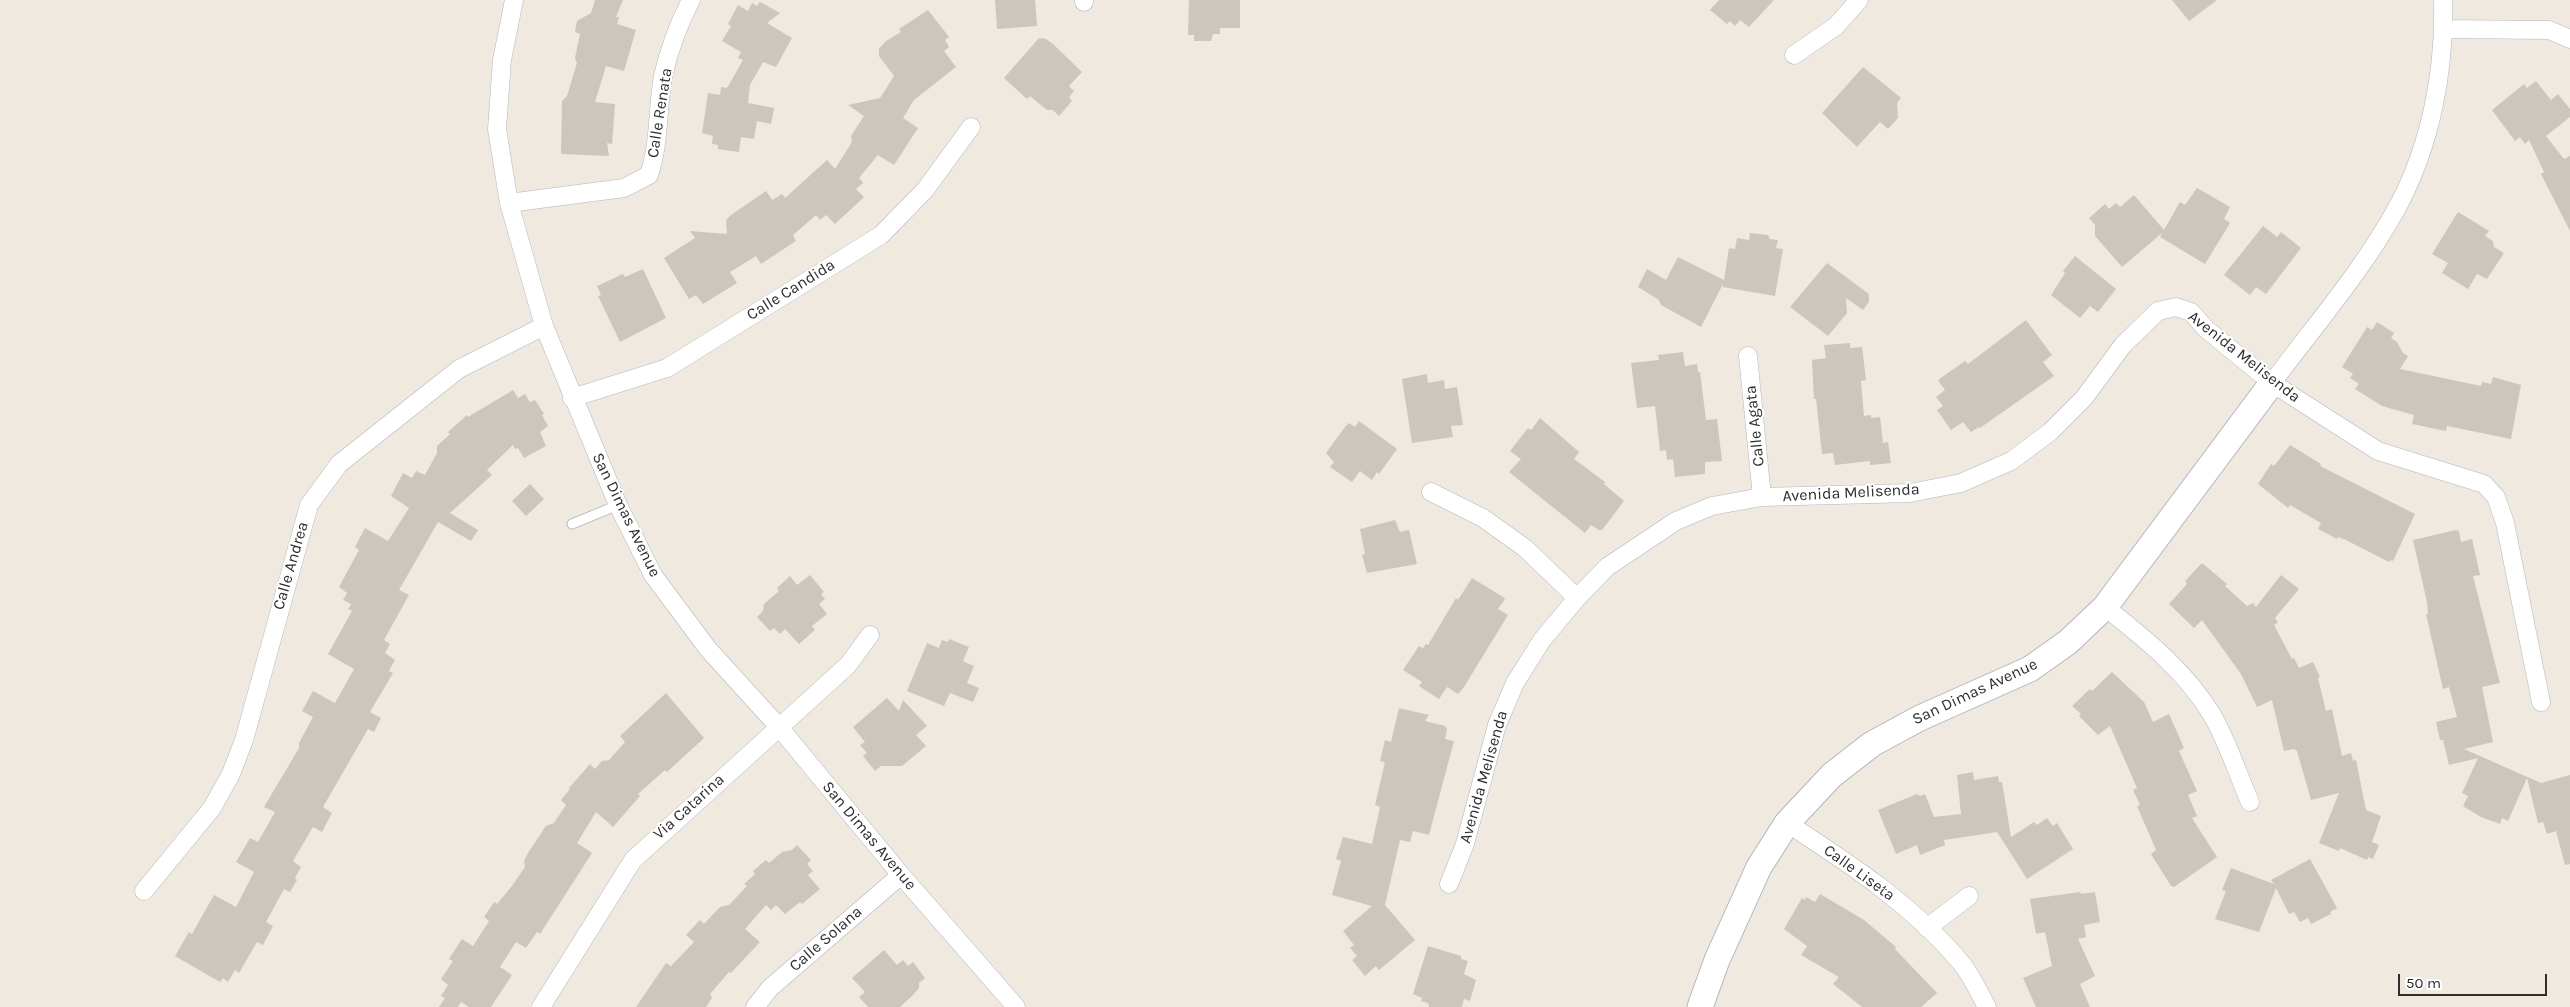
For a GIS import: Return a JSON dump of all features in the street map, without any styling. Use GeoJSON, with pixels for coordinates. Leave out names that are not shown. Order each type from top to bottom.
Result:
{"type":"FeatureCollection","features":[{"type":"Feature","properties":{"kind":"street","name":"San Dimas Avenue"},"geometry":{"type":"LineString","coordinates":[[514,0],[502,60],[497,129],[509,204],[544,326],[572,398],[618,505],[653,575],[708,649],[779,727],[901,875],[1016,1007]]}},
{"type":"Feature","properties":{"kind":"street","name":"Calle Renata"},"geometry":{"type":"LineString","coordinates":[[509,204],[624,188],[650,175],[656,153],[663,76],[680,21],[691,0]]}},
{"type":"Feature","properties":{"kind":"street"},"geometry":{"type":"LineString","coordinates":[[1794,55],[1836,26],[1859,0]]}},
{"type":"Feature","properties":{"kind":"street"},"geometry":{"type":"LineString","coordinates":[[2272,383],[2366,257],[2398,206],[2415,168],[2429,123],[2439,80],[2444,29],[2443,0]]}},
{"type":"Feature","properties":{"kind":"street"},"geometry":{"type":"LineString","coordinates":[[2444,29],[2549,30],[2570,39]]}},
{"type":"Feature","properties":{"kind":"street","name":"Calle Candida"},"geometry":{"type":"LineString","coordinates":[[572,398],[667,368],[881,234],[925,190],[970,127]]}},
{"type":"Feature","properties":{"kind":"street","name":"Avenida Melisenda"},"geometry":{"type":"LineString","coordinates":[[1450,884],[1465,844],[1496,725],[1511,692],[1542,640],[1577,598],[1607,568],[1676,522],[1712,506],[1762,497],[1910,493],[1961,483],[2010,461],[2050,432],[2084,398],[2123,345],[2158,311],[2176,307],[2191,312],[2206,329],[2272,383],[2378,451],[2484,484],[2496,497],[2505,523],[2541,702]]}},
{"type":"Feature","properties":{"kind":"street","name":"Calle Andrea"},"geometry":{"type":"LineString","coordinates":[[144,891],[212,808],[231,774],[244,740],[309,505],[339,464],[459,369],[544,326]]}},
{"type":"Feature","properties":{"kind":"street","name":"Calle Agata"},"geometry":{"type":"LineString","coordinates":[[1748,356],[1762,497]]}},
{"type":"Feature","properties":{"kind":"street","name":"San Dimas Avenue"},"geometry":{"type":"LineString","coordinates":[[1700,1007],[1717,960],[1760,867],[1786,823],[1832,775],[1872,744],[1920,718],[2030,669],[2068,642],[2105,607],[2272,383]]}},
{"type":"Feature","properties":{"kind":"street"},"geometry":{"type":"LineString","coordinates":[[1431,492],[1483,518],[1526,548],[1577,598]]}},
{"type":"Feature","properties":{"kind":"street"},"geometry":{"type":"LineString","coordinates":[[2105,607],[2150,643],[2184,676],[2213,716],[2250,802]]}},
{"type":"Feature","properties":{"kind":"street","name":"Via Catarina"},"geometry":{"type":"LineString","coordinates":[[540,1007],[633,860],[848,665],[870,635]]}},
{"type":"Feature","properties":{"kind":"street","name":"Calle Liseta"},"geometry":{"type":"LineString","coordinates":[[1786,823],[1884,888],[1963,965],[1986,1007]]}},
{"type":"Feature","properties":{"kind":"street","name":"Calle Solana"},"geometry":{"type":"LineString","coordinates":[[755,1007],[770,988],[901,875]]}},
{"type":"Feature","properties":{"kind":"street"},"geometry":{"type":"LineString","coordinates":[[1927,928],[1969,896]]}},
{"type":"Feature","properties":{"kind":"lane"},"geometry":{"type":"LineString","coordinates":[[572,524],[618,505]]}},
{"type":"Feature","properties":{"kind":"building"},"geometry":{"type":"Polygon","coordinates":[[[595,0],[623,0],[616,17],[619,17],[617,24],[636,30],[624,71],[606,66],[595,102],[615,104],[612,144],[607,143],[609,156],[561,154],[562,101],[567,96],[577,63],[575,58],[580,34],[575,32],[577,21],[591,13],[595,0]]]}},
{"type":"Feature","properties":{"kind":"building"},"geometry":{"type":"Polygon","coordinates":[[[995,0],[1035,0],[1037,26],[997,29],[995,0]]]}},
{"type":"Feature","properties":{"kind":"building"},"geometry":{"type":"Polygon","coordinates":[[[1189,0],[1240,0],[1240,28],[1220,28],[1220,34],[1213,34],[1211,41],[1194,41],[1194,35],[1188,35],[1189,0]]]}},
{"type":"Feature","properties":{"kind":"building"},"geometry":{"type":"Polygon","coordinates":[[[1719,0],[1774,0],[1749,27],[1740,20],[1735,26],[1730,21],[1727,24],[1710,10],[1719,0]]]}},
{"type":"Feature","properties":{"kind":"building"},"geometry":{"type":"Polygon","coordinates":[[[2172,0],[2217,0],[2189,21],[2172,0]]]}},
{"type":"Feature","properties":{"kind":"building"},"geometry":{"type":"Polygon","coordinates":[[[760,2],[780,13],[767,23],[792,38],[776,67],[763,62],[750,85],[748,103],[774,108],[771,124],[757,121],[754,139],[741,137],[739,152],[718,149],[718,145],[712,144],[713,136],[702,133],[708,93],[720,95],[721,87],[727,88],[743,60],[738,58],[741,52],[722,41],[731,26],[728,24],[738,5],[748,11],[752,3],[757,6],[760,2]]]}},
{"type":"Feature","properties":{"kind":"building"},"geometry":{"type":"Polygon","coordinates":[[[928,10],[949,37],[945,40],[949,47],[944,51],[956,67],[914,100],[903,118],[918,128],[894,165],[878,155],[859,178],[863,183],[856,189],[864,197],[835,224],[826,215],[820,220],[816,215],[793,235],[796,241],[761,264],[756,256],[730,272],[737,283],[703,304],[696,295],[689,299],[664,258],[695,238],[690,231],[727,234],[726,220],[766,191],[772,200],[782,194],[785,198],[827,160],[835,169],[852,142],[851,136],[864,116],[848,105],[880,98],[894,76],[879,56],[879,49],[886,41],[901,32],[899,29],[928,10]]]}},
{"type":"Feature","properties":{"kind":"building"},"geometry":{"type":"Polygon","coordinates":[[[1039,38],[1046,39],[1053,44],[1082,72],[1069,86],[1074,91],[1069,97],[1072,101],[1059,116],[1053,110],[1047,110],[1030,96],[1027,99],[1004,78],[1039,38]]]}},
{"type":"Feature","properties":{"kind":"building"},"geometry":{"type":"Polygon","coordinates":[[[1863,67],[1901,98],[1897,103],[1898,118],[1888,129],[1880,122],[1857,147],[1822,113],[1863,67]]]}},
{"type":"Feature","properties":{"kind":"building"},"geometry":{"type":"Polygon","coordinates":[[[2536,81],[2551,100],[2558,94],[2570,109],[2570,117],[2546,136],[2564,159],[2570,156],[2570,231],[2541,174],[2544,172],[2529,140],[2525,144],[2520,137],[2515,141],[2492,110],[2524,84],[2527,88],[2536,81]]]}},
{"type":"Feature","properties":{"kind":"building"},"geometry":{"type":"Polygon","coordinates":[[[2197,188],[2230,207],[2224,219],[2230,223],[2205,264],[2160,237],[2162,233],[2122,267],[2095,236],[2095,225],[2089,218],[2105,204],[2109,209],[2116,203],[2120,207],[2134,195],[2164,230],[2180,202],[2185,205],[2197,188]]]}},
{"type":"Feature","properties":{"kind":"building"},"geometry":{"type":"Polygon","coordinates":[[[2458,212],[2489,231],[2485,236],[2493,241],[2494,247],[2504,253],[2487,279],[2477,274],[2468,289],[2442,273],[2448,263],[2432,254],[2458,212]]]}},
{"type":"Feature","properties":{"kind":"building"},"geometry":{"type":"Polygon","coordinates":[[[2263,226],[2277,237],[2281,232],[2301,248],[2266,294],[2256,287],[2250,295],[2224,275],[2263,226]]]}},
{"type":"Feature","properties":{"kind":"building"},"geometry":{"type":"Polygon","coordinates":[[[1750,233],[1768,235],[1770,239],[1778,240],[1776,248],[1783,249],[1775,296],[1723,287],[1723,284],[1701,327],[1661,305],[1659,300],[1638,287],[1647,269],[1666,280],[1678,257],[1724,280],[1729,248],[1735,249],[1737,238],[1749,240],[1750,233]]]}},
{"type":"Feature","properties":{"kind":"building"},"geometry":{"type":"Polygon","coordinates":[[[2075,256],[2116,289],[2098,312],[2090,306],[2080,318],[2051,295],[2065,273],[2063,271],[2075,256]]]}},
{"type":"Feature","properties":{"kind":"building"},"geometry":{"type":"Polygon","coordinates":[[[1827,263],[1869,294],[1869,302],[1863,310],[1846,298],[1847,313],[1828,336],[1790,307],[1827,263]]]}},
{"type":"Feature","properties":{"kind":"building"},"geometry":{"type":"Polygon","coordinates":[[[643,269],[666,318],[620,342],[598,296],[601,295],[597,286],[623,274],[625,277],[643,269]]]}},
{"type":"Feature","properties":{"kind":"building"},"geometry":{"type":"Polygon","coordinates":[[[2026,320],[2052,355],[2043,362],[2054,376],[1980,428],[1971,432],[1963,422],[1951,430],[1937,410],[1943,406],[1936,397],[1945,390],[1938,380],[1965,361],[1968,364],[2026,320]]]}},
{"type":"Feature","properties":{"kind":"building"},"geometry":{"type":"Polygon","coordinates":[[[2377,322],[2394,333],[2391,338],[2397,342],[2403,353],[2408,356],[2400,369],[2481,386],[2482,382],[2491,384],[2493,377],[2521,385],[2511,439],[2447,426],[2446,431],[2412,424],[2414,415],[2382,406],[2355,389],[2359,384],[2350,378],[2353,374],[2342,367],[2367,327],[2372,330],[2377,322]]]}},
{"type":"Feature","properties":{"kind":"building"},"geometry":{"type":"Polygon","coordinates":[[[1850,343],[1850,348],[1862,347],[1866,380],[1861,381],[1864,416],[1871,415],[1871,418],[1880,417],[1883,443],[1888,442],[1891,463],[1870,465],[1870,461],[1835,465],[1833,453],[1822,454],[1816,399],[1814,399],[1812,360],[1826,358],[1824,345],[1850,343]]]}},
{"type":"Feature","properties":{"kind":"building"},"geometry":{"type":"Polygon","coordinates":[[[1683,352],[1685,366],[1697,364],[1698,372],[1700,372],[1706,420],[1717,419],[1722,461],[1705,462],[1705,474],[1675,477],[1673,459],[1667,460],[1666,450],[1660,451],[1655,406],[1637,408],[1631,363],[1659,360],[1658,355],[1683,352]]]}},
{"type":"Feature","properties":{"kind":"building"},"geometry":{"type":"Polygon","coordinates":[[[1427,374],[1428,383],[1444,380],[1445,389],[1457,387],[1463,425],[1451,426],[1453,437],[1412,443],[1402,379],[1427,374]]]}},
{"type":"Feature","properties":{"kind":"building"},"geometry":{"type":"Polygon","coordinates":[[[513,390],[518,398],[525,394],[530,402],[535,400],[544,414],[542,415],[548,426],[540,432],[546,446],[524,458],[518,448],[515,449],[513,445],[487,470],[492,475],[450,513],[478,530],[471,541],[438,522],[399,590],[409,595],[384,640],[390,644],[385,653],[395,660],[389,671],[393,673],[370,712],[381,718],[374,732],[368,729],[323,807],[332,813],[322,832],[313,827],[293,861],[301,867],[295,878],[297,880],[290,892],[284,889],[266,922],[273,926],[263,945],[257,942],[239,973],[235,970],[228,982],[223,978],[220,982],[175,956],[189,932],[192,934],[214,895],[236,907],[254,872],[236,862],[250,838],[258,842],[275,812],[264,807],[299,748],[299,743],[313,717],[302,711],[313,691],[335,703],[354,669],[328,654],[352,611],[348,609],[351,604],[343,600],[347,593],[339,587],[359,550],[355,547],[365,528],[388,541],[409,508],[391,496],[403,473],[412,478],[416,471],[425,475],[437,453],[437,446],[450,434],[448,432],[467,415],[468,417],[513,390]]]}},
{"type":"Feature","properties":{"kind":"building"},"geometry":{"type":"Polygon","coordinates":[[[1540,418],[1579,452],[1574,459],[1605,482],[1604,484],[1624,501],[1602,530],[1591,525],[1585,533],[1509,472],[1521,459],[1510,451],[1528,428],[1531,430],[1540,418]]]}},
{"type":"Feature","properties":{"kind":"building"},"geometry":{"type":"Polygon","coordinates":[[[1359,421],[1397,449],[1379,474],[1377,472],[1372,480],[1360,471],[1352,482],[1330,467],[1334,462],[1326,453],[1349,423],[1355,427],[1359,421]]]}},
{"type":"Feature","properties":{"kind":"building"},"geometry":{"type":"Polygon","coordinates":[[[2290,445],[2321,464],[2320,466],[2415,514],[2393,561],[2389,562],[2346,540],[2338,537],[2337,539],[2318,529],[2321,523],[2290,505],[2288,508],[2258,484],[2271,464],[2274,466],[2290,445]]]}},
{"type":"Feature","properties":{"kind":"building"},"geometry":{"type":"Polygon","coordinates":[[[530,484],[544,499],[526,516],[512,501],[530,484]]]}},
{"type":"Feature","properties":{"kind":"building"},"geometry":{"type":"Polygon","coordinates":[[[1395,520],[1400,532],[1409,530],[1417,564],[1367,573],[1362,555],[1365,554],[1360,529],[1395,520]]]}},
{"type":"Feature","properties":{"kind":"building"},"geometry":{"type":"Polygon","coordinates":[[[2456,530],[2459,531],[2461,542],[2472,539],[2480,575],[2473,576],[2500,683],[2482,687],[2493,742],[2464,749],[2541,783],[2570,775],[2570,864],[2565,865],[2556,831],[2547,834],[2543,822],[2538,823],[2527,778],[2508,821],[2502,818],[2500,824],[2481,817],[2463,806],[2468,796],[2462,793],[2478,758],[2449,765],[2443,740],[2440,740],[2436,722],[2457,717],[2449,687],[2443,689],[2426,614],[2428,614],[2427,602],[2413,540],[2456,530]]]}},
{"type":"Feature","properties":{"kind":"building"},"geometry":{"type":"Polygon","coordinates":[[[2202,563],[2227,584],[2225,586],[2247,606],[2253,603],[2256,607],[2281,575],[2299,589],[2275,618],[2278,622],[2274,625],[2292,659],[2294,658],[2299,668],[2313,662],[2320,677],[2318,678],[2326,711],[2332,709],[2342,756],[2351,753],[2353,761],[2356,760],[2366,810],[2381,816],[2372,842],[2379,845],[2373,859],[2368,857],[2367,860],[2340,848],[2339,851],[2319,843],[2339,793],[2311,800],[2297,751],[2294,749],[2284,751],[2272,700],[2257,707],[2241,674],[2202,620],[2194,628],[2169,604],[2187,584],[2185,581],[2202,563]]]}},
{"type":"Feature","properties":{"kind":"building"},"geometry":{"type":"Polygon","coordinates":[[[810,575],[824,592],[821,594],[825,599],[819,604],[827,614],[812,626],[815,630],[799,644],[785,629],[780,634],[774,628],[770,631],[757,617],[763,611],[764,604],[779,591],[777,588],[790,576],[797,585],[810,575]]]}},
{"type":"Feature","properties":{"kind":"building"},"geometry":{"type":"Polygon","coordinates":[[[1472,578],[1505,599],[1498,609],[1508,615],[1464,687],[1458,694],[1447,687],[1439,699],[1419,686],[1422,682],[1403,670],[1419,646],[1423,648],[1426,644],[1428,645],[1456,598],[1458,600],[1472,578]]]}},
{"type":"Feature","properties":{"kind":"building"},"geometry":{"type":"Polygon","coordinates":[[[949,639],[969,647],[963,661],[974,666],[967,683],[979,688],[973,702],[950,693],[944,706],[907,691],[927,643],[939,648],[942,640],[948,642],[949,639]]]}},
{"type":"Feature","properties":{"kind":"building"},"geometry":{"type":"Polygon","coordinates":[[[2112,672],[2144,702],[2153,722],[2169,714],[2184,748],[2179,751],[2197,791],[2188,795],[2197,816],[2192,818],[2217,857],[2174,887],[2171,886],[2151,854],[2156,850],[2137,806],[2140,805],[2133,790],[2137,788],[2110,726],[2098,735],[2072,706],[2090,689],[2092,691],[2112,672]]]}},
{"type":"Feature","properties":{"kind":"building"},"geometry":{"type":"Polygon","coordinates":[[[666,693],[704,738],[667,772],[665,770],[638,794],[640,796],[613,827],[596,812],[577,843],[592,853],[540,934],[537,932],[526,948],[516,942],[500,967],[512,975],[491,1007],[469,1007],[461,1002],[458,1007],[439,1007],[445,998],[441,996],[448,985],[441,979],[453,961],[449,959],[462,939],[473,946],[489,921],[484,917],[494,902],[497,904],[512,886],[525,867],[524,861],[528,853],[546,826],[554,823],[566,805],[561,800],[569,788],[590,764],[595,769],[602,761],[609,760],[625,742],[620,736],[666,693]]]}},
{"type":"Feature","properties":{"kind":"building"},"geometry":{"type":"Polygon","coordinates":[[[887,698],[899,711],[903,700],[927,726],[916,735],[926,746],[902,766],[881,766],[875,771],[863,756],[867,753],[860,745],[865,742],[853,727],[887,698]]]}},
{"type":"Feature","properties":{"kind":"building"},"geometry":{"type":"Polygon","coordinates":[[[1399,708],[1429,715],[1425,721],[1445,726],[1447,729],[1445,739],[1454,741],[1429,835],[1413,831],[1410,842],[1400,840],[1385,905],[1415,940],[1379,970],[1376,966],[1365,976],[1352,960],[1357,956],[1350,948],[1354,945],[1343,931],[1372,906],[1332,895],[1341,861],[1336,859],[1343,837],[1372,844],[1380,807],[1375,805],[1385,762],[1380,761],[1385,740],[1391,742],[1399,708]]]}},
{"type":"Feature","properties":{"kind":"building"},"geometry":{"type":"Polygon","coordinates":[[[1973,772],[1974,780],[1998,776],[1999,782],[2002,782],[2011,837],[2034,822],[2037,825],[2047,818],[2053,826],[2057,823],[2073,849],[2027,879],[1997,832],[1944,840],[1945,845],[1920,855],[1917,845],[1896,854],[1878,810],[1917,794],[1920,796],[1925,794],[1934,817],[1961,814],[1957,775],[1973,772]]]}},
{"type":"Feature","properties":{"kind":"building"},"geometry":{"type":"Polygon","coordinates":[[[797,845],[811,860],[807,864],[813,871],[808,875],[820,889],[802,904],[800,902],[785,914],[776,905],[771,910],[766,905],[745,929],[760,942],[731,973],[729,972],[710,994],[712,998],[706,1007],[636,1007],[666,963],[671,966],[694,942],[686,935],[700,920],[704,924],[720,907],[729,905],[747,886],[744,884],[755,874],[753,871],[766,860],[769,863],[782,852],[792,850],[797,845]]]}},
{"type":"Feature","properties":{"kind":"building"},"geometry":{"type":"Polygon","coordinates":[[[2310,859],[2337,908],[2330,912],[2331,914],[2311,924],[2308,918],[2300,922],[2294,912],[2289,914],[2276,888],[2259,932],[2215,919],[2226,891],[2222,890],[2231,868],[2274,884],[2271,880],[2310,859]]]}},
{"type":"Feature","properties":{"kind":"building"},"geometry":{"type":"Polygon","coordinates":[[[2080,892],[2081,894],[2095,892],[2100,922],[2084,925],[2086,937],[2078,939],[2095,976],[2080,984],[2090,1007],[2036,1007],[2023,978],[2052,966],[2045,932],[2036,934],[2030,899],[2080,892]]]}},
{"type":"Feature","properties":{"kind":"building"},"geometry":{"type":"Polygon","coordinates":[[[1820,894],[1864,920],[1896,947],[1895,949],[1937,993],[1921,1007],[1862,1007],[1833,984],[1839,977],[1801,955],[1807,946],[1784,929],[1802,898],[1805,900],[1806,897],[1815,902],[1820,894]]]}},
{"type":"Feature","properties":{"kind":"building"},"geometry":{"type":"Polygon","coordinates":[[[1428,946],[1461,956],[1461,959],[1468,961],[1464,974],[1476,980],[1470,1001],[1464,999],[1462,1007],[1429,1007],[1428,1003],[1421,1001],[1422,998],[1413,994],[1428,946]]]}},
{"type":"Feature","properties":{"kind":"building"},"geometry":{"type":"Polygon","coordinates":[[[884,950],[897,965],[903,960],[908,966],[913,962],[925,978],[919,983],[919,988],[900,1007],[868,1007],[859,997],[865,992],[852,978],[884,950]]]}}]}
